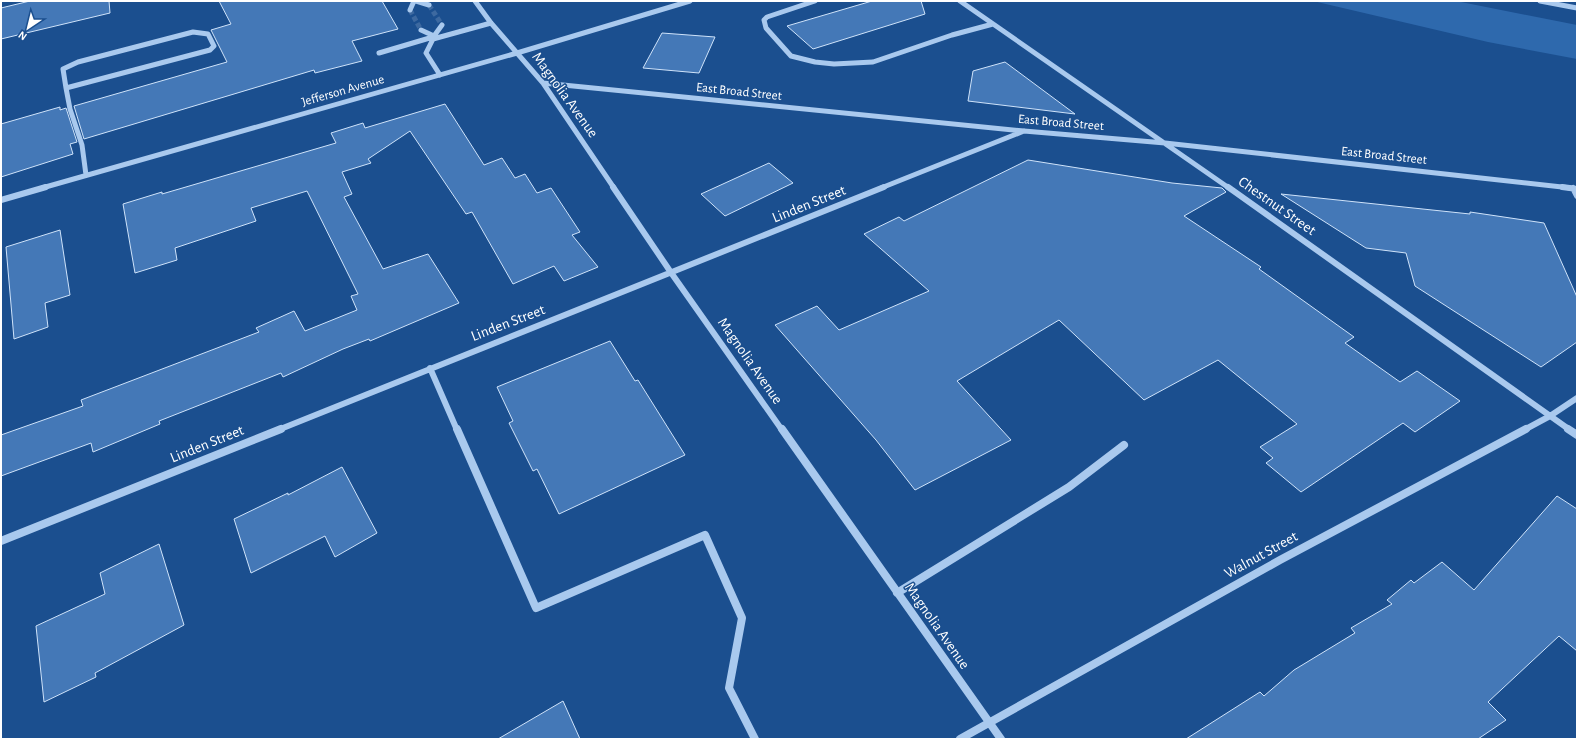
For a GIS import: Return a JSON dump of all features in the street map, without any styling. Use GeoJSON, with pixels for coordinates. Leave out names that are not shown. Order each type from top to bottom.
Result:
{"type":"FeatureCollection","features":[{"type":"Feature","properties":{"kind":"street"},"geometry":{"type":"LineString","coordinates":[[410,10],[416,1],[430,5]]}},
{"type":"Feature","properties":{"kind":"street","name":"Magnolia Avenue"},"geometry":{"type":"LineString","coordinates":[[476,1],[491,23],[543,83],[672,274],[1000,739]]}},
{"type":"Feature","properties":{"kind":"street","name":"Jefferson Avenue"},"geometry":{"type":"LineString","coordinates":[[1,200],[517,53],[690,1]]}},
{"type":"Feature","properties":{"kind":"street"},"geometry":{"type":"LineString","coordinates":[[815,1],[767,17],[764,20],[766,28],[791,56],[815,62],[834,64],[872,62],[952,35],[993,24]]}},
{"type":"Feature","properties":{"kind":"street","name":"Chestnut Street"},"geometry":{"type":"LineString","coordinates":[[960,1],[1165,143],[1577,435]]}},
{"type":"Feature","properties":{"kind":"street"},"geometry":{"type":"LineString","coordinates":[[1540,1],[1577,8]]}},
{"type":"Feature","properties":{"kind":"street"},"geometry":{"type":"LineString","coordinates":[[379,53],[491,23]]}},
{"type":"Feature","properties":{"kind":"street"},"geometry":{"type":"LineString","coordinates":[[440,75],[426,53],[433,38],[442,25]]}},
{"type":"Feature","properties":{"kind":"street"},"geometry":{"type":"LineString","coordinates":[[421,30],[433,38]]}},
{"type":"Feature","properties":{"kind":"street"},"geometry":{"type":"LineString","coordinates":[[66,88],[210,50],[214,46],[208,34],[193,32],[78,62],[62,69],[70,109],[82,145],[86,175]]}},
{"type":"Feature","properties":{"kind":"street","name":"East Broad Street"},"geometry":{"type":"LineString","coordinates":[[543,83],[1024,131],[1165,143],[1575,189]]}},
{"type":"Feature","properties":{"kind":"street","name":"Linden Street"},"geometry":{"type":"LineString","coordinates":[[1,541],[430,368],[672,274],[1024,131]]}},
{"type":"Feature","properties":{"kind":"street"},"geometry":{"type":"LineString","coordinates":[[1575,189],[1577,196]]}},
{"type":"Feature","properties":{"kind":"street"},"geometry":{"type":"LineString","coordinates":[[430,368],[536,608],[705,535],[742,618],[729,688],[755,739]]}},
{"type":"Feature","properties":{"kind":"street","name":"Walnut Street"},"geometry":{"type":"LineString","coordinates":[[960,739],[1280,560],[1550,416],[1577,398]]}},
{"type":"Feature","properties":{"kind":"street"},"geometry":{"type":"LineString","coordinates":[[897,593],[1069,487],[1124,445]]}},
{"type":"Feature","properties":{"kind":"shaded area"},"geometry":{"type":"Polygon","coordinates":[[[1313,1],[1456,1],[1577,25],[1577,59],[1488,42],[1313,1]]]}},
{"type":"Feature","properties":{"kind":"building"},"geometry":{"type":"Polygon","coordinates":[[[30,1],[109,1],[110,13],[1,39],[1,8],[30,1]]]}},
{"type":"Feature","properties":{"kind":"building"},"geometry":{"type":"Polygon","coordinates":[[[219,1],[382,1],[398,29],[352,41],[362,61],[315,73],[314,70],[84,139],[74,106],[227,62],[211,30],[231,24],[219,1]]]}},
{"type":"Feature","properties":{"kind":"building"},"geometry":{"type":"Polygon","coordinates":[[[872,1],[921,1],[925,14],[813,49],[787,26],[872,1]]]}},
{"type":"Feature","properties":{"kind":"building"},"geometry":{"type":"Polygon","coordinates":[[[662,33],[715,37],[699,73],[643,68],[662,33]]]}},
{"type":"Feature","properties":{"kind":"building"},"geometry":{"type":"Polygon","coordinates":[[[1005,62],[1075,114],[968,101],[973,71],[1005,62]]]}},
{"type":"Feature","properties":{"kind":"building"},"geometry":{"type":"Polygon","coordinates":[[[445,104],[484,165],[502,158],[515,178],[525,174],[537,193],[551,188],[580,232],[572,235],[598,267],[564,281],[554,266],[513,284],[472,212],[466,214],[410,131],[368,159],[371,163],[342,172],[352,194],[344,197],[383,269],[428,254],[459,303],[370,341],[369,339],[343,349],[283,377],[281,373],[159,421],[160,424],[93,452],[91,443],[1,476],[1,435],[83,406],[81,400],[259,332],[256,328],[294,311],[305,331],[357,310],[351,296],[358,294],[307,191],[251,208],[256,221],[175,248],[177,260],[135,273],[123,204],[336,143],[331,133],[363,123],[365,128],[445,104]]]}},
{"type":"Feature","properties":{"kind":"building"},"geometry":{"type":"Polygon","coordinates":[[[60,107],[60,110],[66,108],[77,142],[70,144],[73,154],[1,177],[1,124],[60,107]]]}},
{"type":"Feature","properties":{"kind":"building"},"geometry":{"type":"Polygon","coordinates":[[[1028,160],[1172,183],[1222,188],[1226,192],[1184,216],[1261,267],[1259,269],[1354,337],[1345,343],[1400,382],[1417,371],[1460,401],[1415,432],[1403,423],[1301,492],[1266,463],[1273,458],[1260,447],[1297,424],[1218,360],[1144,400],[1059,320],[957,381],[1011,440],[915,490],[876,440],[775,325],[817,306],[839,330],[929,291],[864,234],[899,217],[904,221],[1028,160]]]}},
{"type":"Feature","properties":{"kind":"building"},"geometry":{"type":"Polygon","coordinates":[[[769,163],[793,183],[725,216],[701,194],[769,163]]]}},
{"type":"Feature","properties":{"kind":"building"},"geometry":{"type":"Polygon","coordinates":[[[1281,194],[1470,214],[1470,212],[1544,223],[1577,297],[1577,342],[1541,367],[1415,286],[1406,253],[1366,248],[1281,194]]]}},
{"type":"Feature","properties":{"kind":"building"},"geometry":{"type":"Polygon","coordinates":[[[60,230],[70,295],[45,303],[48,327],[14,339],[6,247],[60,230]]]}},
{"type":"Feature","properties":{"kind":"building"},"geometry":{"type":"Polygon","coordinates":[[[610,341],[635,381],[638,380],[685,455],[559,514],[537,469],[533,471],[509,423],[513,421],[497,387],[610,341]]]}},
{"type":"Feature","properties":{"kind":"building"},"geometry":{"type":"Polygon","coordinates":[[[342,467],[377,533],[335,557],[325,536],[251,573],[234,519],[288,493],[288,495],[342,467]]]}},
{"type":"Feature","properties":{"kind":"building"},"geometry":{"type":"Polygon","coordinates":[[[1557,496],[1577,509],[1577,651],[1559,636],[1488,702],[1506,720],[1478,739],[1186,739],[1260,692],[1264,696],[1294,670],[1355,633],[1351,628],[1392,604],[1387,600],[1411,580],[1414,583],[1442,562],[1474,590],[1557,496]]]}},
{"type":"Feature","properties":{"kind":"building"},"geometry":{"type":"Polygon","coordinates":[[[159,544],[184,625],[95,673],[96,677],[44,702],[36,626],[105,594],[100,573],[159,544]]]}},
{"type":"Feature","properties":{"kind":"building"},"geometry":{"type":"Polygon","coordinates":[[[563,701],[580,739],[498,739],[563,701]]]}},
{"type":"Feature","properties":{"kind":"tunnel"},"geometry":{"type":"LineString","coordinates":[[429,5],[442,25]]}},
{"type":"Feature","properties":{"kind":"tunnel"},"geometry":{"type":"LineString","coordinates":[[410,10],[421,30]]}}]}
